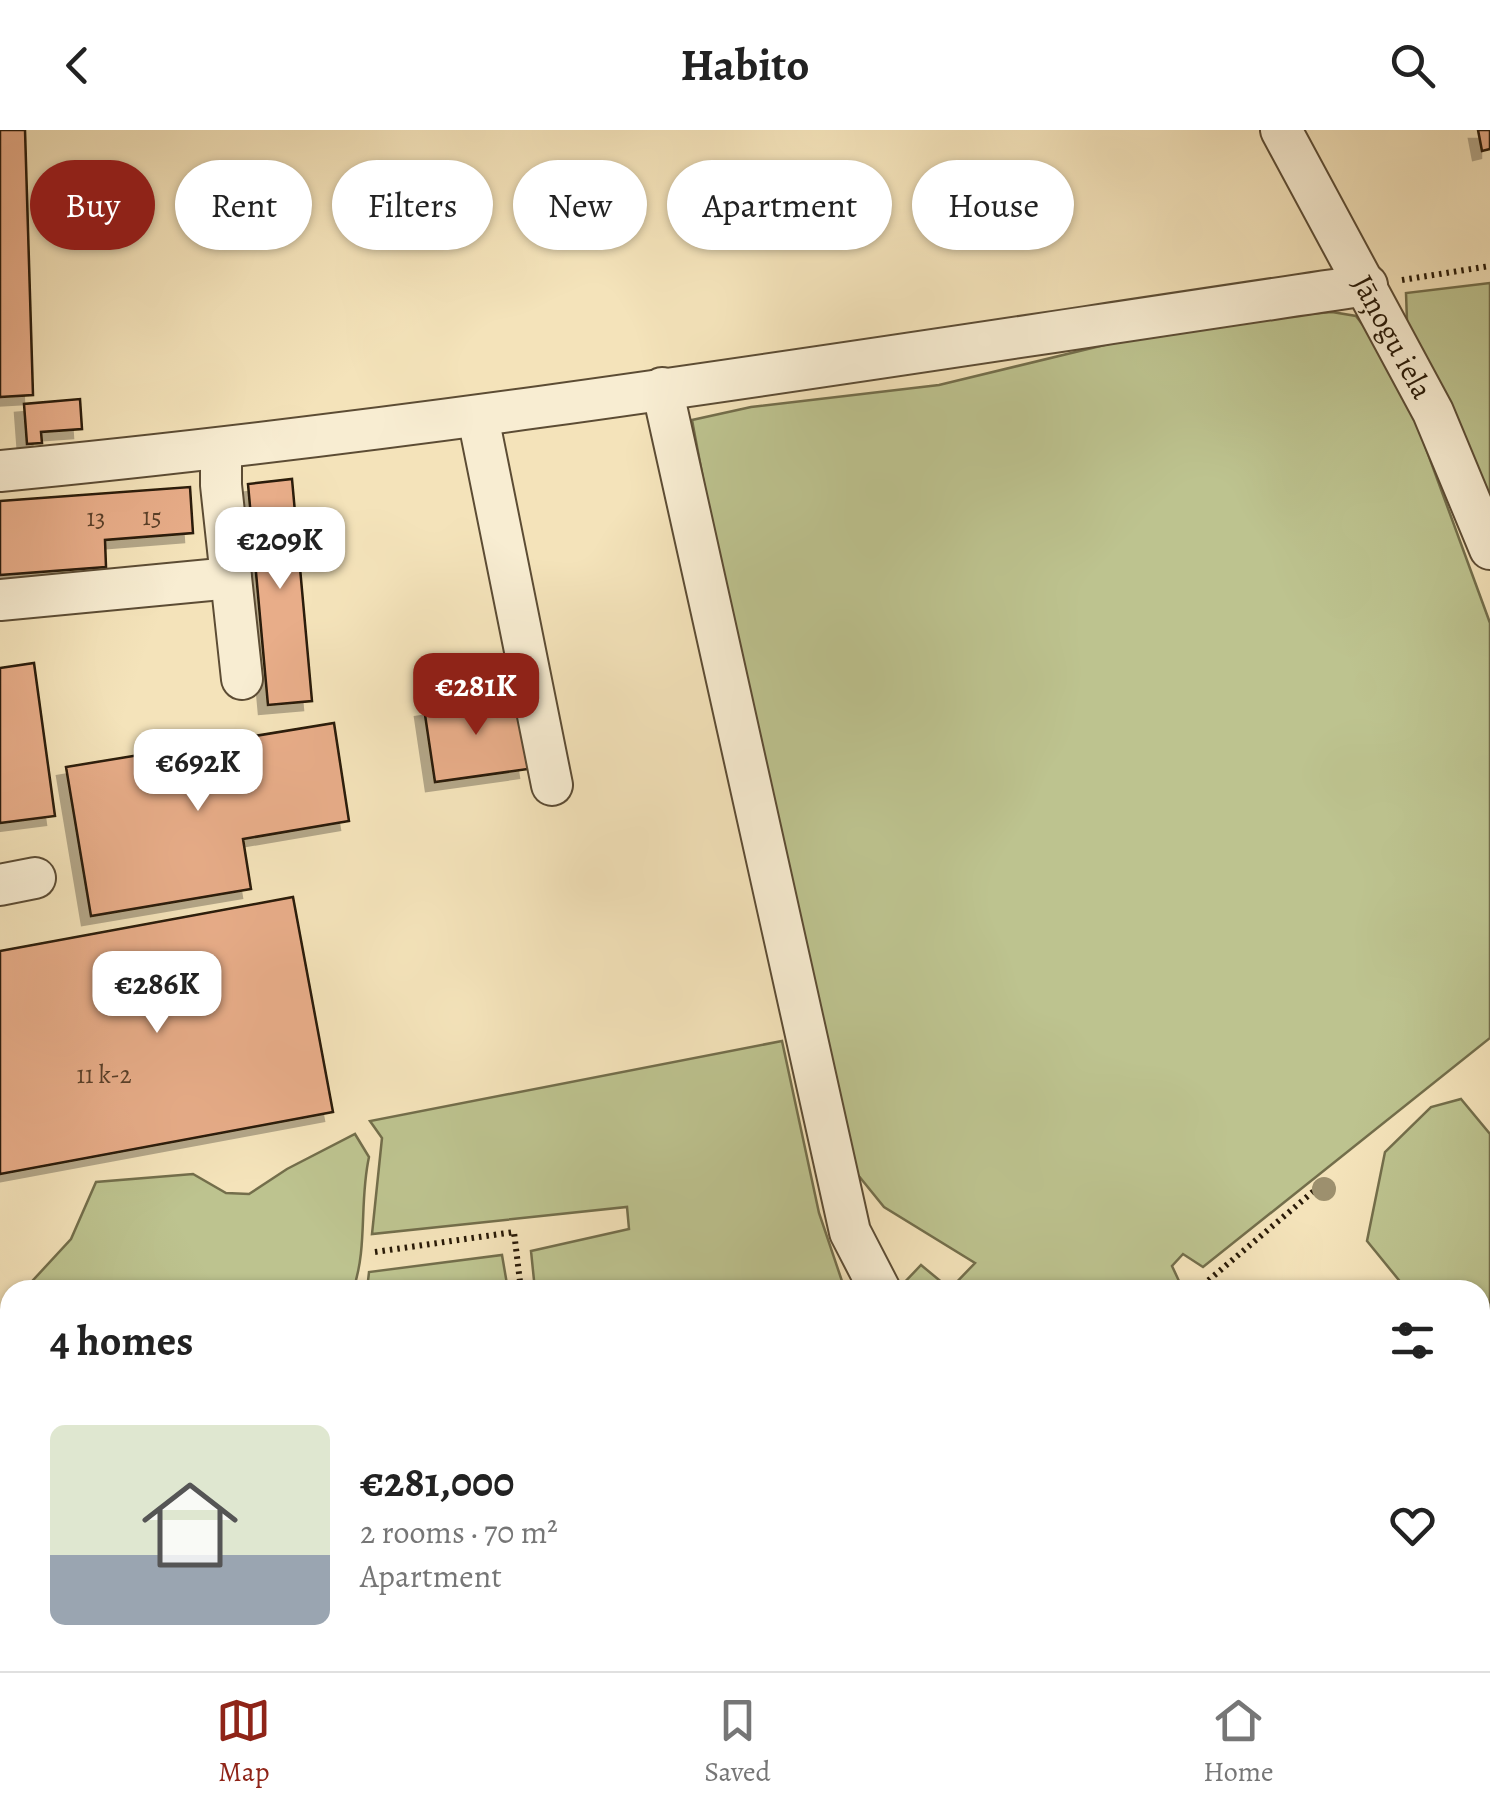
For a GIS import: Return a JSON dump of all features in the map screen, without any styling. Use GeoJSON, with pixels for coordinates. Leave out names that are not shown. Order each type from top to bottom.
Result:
{"type":"FeatureCollection","features":[{"type":"Feature","properties":{"kind":"street","name":"Jāņogu iela"},"geometry":{"type":"LineString","coordinates":[[1281,130],[1434,412],[1490,548]]}},
{"type":"Feature","properties":{"kind":"street"},"geometry":{"type":"LineString","coordinates":[[0,472],[478,418],[1366,285]]}},
{"type":"Feature","properties":{"kind":"street"},"geometry":{"type":"LineString","coordinates":[[662,388],[850,1232],[875,1280]]}},
{"type":"Feature","properties":{"kind":"street"},"geometry":{"type":"LineString","coordinates":[[478,418],[552,785]]}},
{"type":"Feature","properties":{"kind":"street"},"geometry":{"type":"LineString","coordinates":[[221,450],[242,678]]}},
{"type":"Feature","properties":{"kind":"street"},"geometry":{"type":"LineString","coordinates":[[0,600],[231,578]]}},
{"type":"Feature","properties":{"kind":"path"},"geometry":{"type":"LineString","coordinates":[[1366,285],[1490,266]]}},
{"type":"Feature","properties":{"kind":"path"},"geometry":{"type":"LineString","coordinates":[[1209,1280],[1328,1179]]}},
{"type":"Feature","properties":{"kind":"path"},"geometry":{"type":"LineString","coordinates":[[374,1252],[514,1232],[521,1280]]}},
{"type":"Feature","properties":{"kind":"green space"},"geometry":{"type":"Polygon","coordinates":[[[1490,283],[1490,503],[1407,321],[1406,293],[1490,283]]]}},
{"type":"Feature","properties":{"kind":"green space"},"geometry":{"type":"Polygon","coordinates":[[[1332,312],[1356,316],[1385,354],[1413,413],[1490,623],[1490,1038],[1203,1267],[1183,1254],[1172,1266],[1179,1280],[959,1280],[975,1263],[884,1207],[858,1175],[767,819],[692,420],[751,407],[939,385],[1187,325],[1332,312]]]}},
{"type":"Feature","properties":{"kind":"green space"},"geometry":{"type":"Polygon","coordinates":[[[782,1041],[819,1213],[842,1280],[534,1280],[531,1251],[629,1229],[627,1207],[372,1234],[382,1138],[370,1121],[782,1041]]]}},
{"type":"Feature","properties":{"kind":"green space"},"geometry":{"type":"Polygon","coordinates":[[[1461,1099],[1490,1134],[1490,1280],[1399,1280],[1367,1241],[1385,1152],[1431,1107],[1461,1099]]]}},
{"type":"Feature","properties":{"kind":"green space"},"geometry":{"type":"Polygon","coordinates":[[[355,1134],[369,1157],[356,1280],[33,1280],[71,1239],[96,1182],[193,1174],[226,1193],[249,1194],[287,1169],[355,1134]]]}},
{"type":"Feature","properties":{"kind":"green space"},"geometry":{"type":"Polygon","coordinates":[[[502,1255],[506,1280],[368,1280],[369,1272],[502,1255]]]}},
{"type":"Feature","properties":{"kind":"green space"},"geometry":{"type":"Polygon","coordinates":[[[921,1265],[939,1280],[907,1280],[921,1265]]]}},
{"type":"Feature","properties":{"kind":"building"},"geometry":{"type":"Polygon","coordinates":[[[0,130],[25,130],[33,395],[0,397],[0,130]]]}},
{"type":"Feature","properties":{"kind":"building"},"geometry":{"type":"Polygon","coordinates":[[[1478,130],[1490,130],[1490,149],[1482,151],[1478,130]]]}},
{"type":"Feature","properties":{"kind":"building"},"geometry":{"type":"Polygon","coordinates":[[[80,399],[82,429],[41,432],[42,443],[27,444],[24,404],[80,399]]]}},
{"type":"Feature","properties":{"kind":"building"},"geometry":{"type":"Polygon","coordinates":[[[292,479],[312,701],[268,705],[248,484],[292,479]]]}},
{"type":"Feature","properties":{"kind":"building"},"geometry":{"type":"Polygon","coordinates":[[[190,487],[193,533],[105,540],[106,567],[0,575],[0,501],[190,487]]]}},
{"type":"Feature","properties":{"kind":"building"},"geometry":{"type":"Polygon","coordinates":[[[34,663],[55,816],[0,823],[0,668],[34,663]]]}},
{"type":"Feature","properties":{"kind":"building"},"geometry":{"type":"Polygon","coordinates":[[[517,695],[528,769],[435,782],[424,708],[517,695]]]}},
{"type":"Feature","properties":{"kind":"building"},"geometry":{"type":"Polygon","coordinates":[[[334,723],[349,821],[243,839],[251,889],[91,916],[66,767],[334,723]]]}},
{"type":"Feature","properties":{"kind":"building"},"geometry":{"type":"Polygon","coordinates":[[[293,897],[333,1112],[0,1174],[0,951],[293,897]]]}}]}
